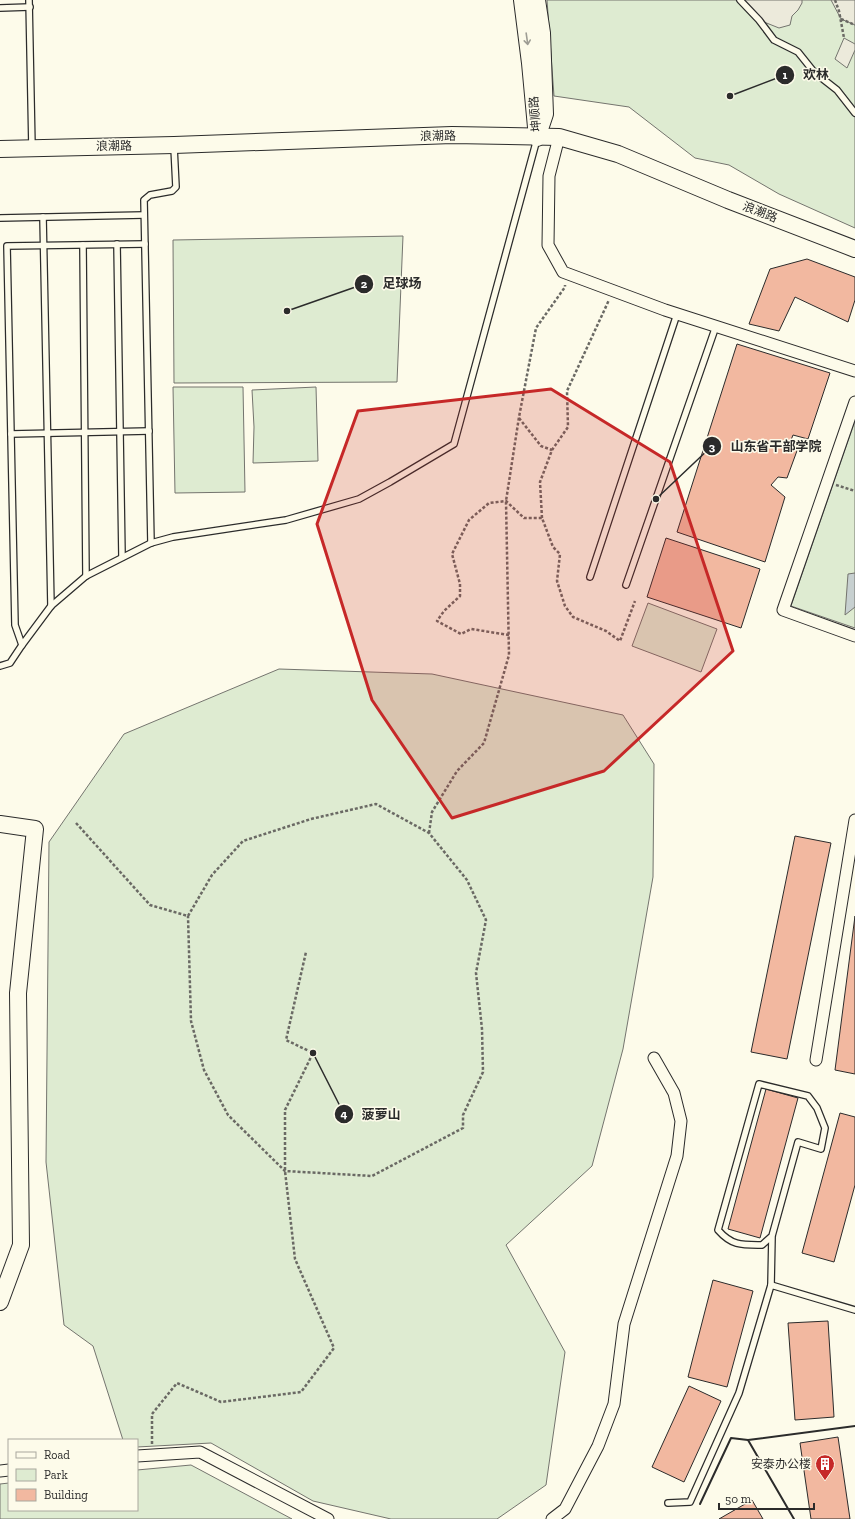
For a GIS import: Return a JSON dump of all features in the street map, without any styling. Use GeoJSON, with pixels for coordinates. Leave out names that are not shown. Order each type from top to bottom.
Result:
{"type":"FeatureCollection","features":[{"type":"Feature","properties":{"kind":"main road","name":"坤顺路"},"geometry":{"type":"LineString","coordinates":[[522,0],[537,138]]}},
{"type":"Feature","properties":{"kind":"main road","name":"坤顺路"},"geometry":{"type":"LineString","coordinates":[[537,138],[546,114],[542,33],[538,0]]}},
{"type":"Feature","properties":{"kind":"main road","name":"浪潮路"},"geometry":{"type":"LineString","coordinates":[[0,149],[174,145],[452,135],[537,138],[558,137],[618,154],[728,200],[855,249]]}},
{"type":"Feature","properties":{"kind":"main road"},"geometry":{"type":"LineString","coordinates":[[0,824],[35,829],[18,993],[21,1245],[0,1302]]}},
{"type":"Feature","properties":{"kind":"street"},"geometry":{"type":"LineString","coordinates":[[558,137],[549,176],[548,245],[563,272],[677,314],[855,371]]}},
{"type":"Feature","properties":{"kind":"street"},"geometry":{"type":"LineString","coordinates":[[855,402],[783,610],[855,636]]}},
{"type":"Feature","properties":{"kind":"street"},"geometry":{"type":"LineString","coordinates":[[816,1060],[855,820]]}},
{"type":"Feature","properties":{"kind":"street"},"geometry":{"type":"LineString","coordinates":[[552,1519],[565,1509],[598,1446],[614,1404],[624,1324],[676,1156],[681,1121],[674,1093],[654,1058]]}},
{"type":"Feature","properties":{"kind":"street"},"geometry":{"type":"LineString","coordinates":[[138,1456],[200,1452],[328,1519]]}},
{"type":"Feature","properties":{"kind":"lane"},"geometry":{"type":"LineString","coordinates":[[29,0],[32,148]]}},
{"type":"Feature","properties":{"kind":"lane"},"geometry":{"type":"LineString","coordinates":[[740,0],[759,20],[774,40],[798,52],[814,72],[837,90],[855,113]]}},
{"type":"Feature","properties":{"kind":"lane"},"geometry":{"type":"LineString","coordinates":[[0,8],[30,7]]}},
{"type":"Feature","properties":{"kind":"lane"},"geometry":{"type":"LineString","coordinates":[[0,666],[10,663],[51,606],[86,576],[122,557],[151,543],[173,537],[286,520],[359,499],[454,444],[537,138]]}},
{"type":"Feature","properties":{"kind":"lane"},"geometry":{"type":"LineString","coordinates":[[151,543],[144,200],[150,195],[172,192],[176,187],[174,145]]}},
{"type":"Feature","properties":{"kind":"lane"},"geometry":{"type":"LineString","coordinates":[[0,218],[144,215]]}},
{"type":"Feature","properties":{"kind":"lane"},"geometry":{"type":"LineString","coordinates":[[43,217],[51,606]]}},
{"type":"Feature","properties":{"kind":"lane"},"geometry":{"type":"LineString","coordinates":[[117,244],[122,557]]}},
{"type":"Feature","properties":{"kind":"lane"},"geometry":{"type":"LineString","coordinates":[[22,645],[15,625],[7,246],[146,244]]}},
{"type":"Feature","properties":{"kind":"lane"},"geometry":{"type":"LineString","coordinates":[[83,245],[86,576]]}},
{"type":"Feature","properties":{"kind":"lane"},"geometry":{"type":"LineString","coordinates":[[590,577],[677,314]]}},
{"type":"Feature","properties":{"kind":"lane"},"geometry":{"type":"LineString","coordinates":[[626,585],[716,326]]}},
{"type":"Feature","properties":{"kind":"lane"},"geometry":{"type":"LineString","coordinates":[[11,434],[149,431]]}},
{"type":"Feature","properties":{"kind":"lane"},"geometry":{"type":"LineString","coordinates":[[668,1503],[690,1502],[739,1393],[771,1285],[772,1236],[798,1142],[821,1149],[825,1128],[818,1108],[808,1096],[759,1084],[718,1230],[726,1238],[741,1245],[762,1245],[772,1236]]}},
{"type":"Feature","properties":{"kind":"lane"},"geometry":{"type":"LineString","coordinates":[[771,1285],[855,1310]]}},
{"type":"Feature","properties":{"kind":"path"},"geometry":{"type":"LineString","coordinates":[[835,0],[841,19],[844,38]]}},
{"type":"Feature","properties":{"kind":"path"},"geometry":{"type":"LineString","coordinates":[[841,19],[855,25]]}},
{"type":"Feature","properties":{"kind":"path"},"geometry":{"type":"LineString","coordinates":[[428,833],[432,812],[457,771],[484,743],[509,655],[506,501],[519,417],[536,328],[565,287],[563,272]]}},
{"type":"Feature","properties":{"kind":"path"},"geometry":{"type":"LineString","coordinates":[[613,291],[567,391],[568,427],[552,450],[540,482],[542,518],[553,548],[560,554],[557,581],[565,606],[573,617],[606,631],[620,641],[635,601]]}},
{"type":"Feature","properties":{"kind":"path"},"geometry":{"type":"LineString","coordinates":[[519,417],[540,446],[552,450]]}},
{"type":"Feature","properties":{"kind":"path"},"geometry":{"type":"LineString","coordinates":[[827,482],[855,491]]}},
{"type":"Feature","properties":{"kind":"path"},"geometry":{"type":"LineString","coordinates":[[506,501],[524,518],[542,518]]}},
{"type":"Feature","properties":{"kind":"path"},"geometry":{"type":"LineString","coordinates":[[506,501],[489,503],[469,520],[452,554],[460,584],[460,596],[437,621],[461,634],[471,630],[509,635]]}},
{"type":"Feature","properties":{"kind":"path"},"geometry":{"type":"LineString","coordinates":[[376,804],[428,833],[467,880],[486,920],[476,973],[482,1029],[483,1072],[463,1115],[463,1128],[372,1176],[285,1171],[228,1115],[204,1070],[191,1021],[188,916],[212,875],[243,841],[311,819],[376,804]]}},
{"type":"Feature","properties":{"kind":"path"},"geometry":{"type":"LineString","coordinates":[[76,823],[150,905],[188,916]]}},
{"type":"Feature","properties":{"kind":"path"},"geometry":{"type":"LineString","coordinates":[[152,1454],[152,1414],[177,1383],[220,1402],[301,1392],[334,1348],[295,1260],[285,1171],[286,1110],[313,1053],[286,1040],[306,952]]}},
{"type":"Feature","properties":{"kind":"highlighted area"},"geometry":{"type":"Polygon","coordinates":[[[551,389],[670,462],[733,651],[604,771],[452,818],[372,700],[317,524],[358,411],[551,389]]]}},
{"type":"Feature","properties":{"kind":"green space"},"geometry":{"type":"Polygon","coordinates":[[[547,0],[855,0],[855,228],[779,194],[729,165],[695,158],[629,107],[554,96],[547,0]]]}},
{"type":"Feature","properties":{"kind":"green space"},"geometry":{"type":"Polygon","coordinates":[[[403,236],[397,382],[174,383],[173,240],[403,236]]]}},
{"type":"Feature","properties":{"kind":"green space"},"geometry":{"type":"Polygon","coordinates":[[[173,387],[243,387],[245,492],[175,493],[173,387]]]}},
{"type":"Feature","properties":{"kind":"green space"},"geometry":{"type":"Polygon","coordinates":[[[316,387],[318,461],[253,463],[254,427],[252,390],[316,387]]]}},
{"type":"Feature","properties":{"kind":"green space"},"geometry":{"type":"Polygon","coordinates":[[[855,421],[855,628],[791,606],[855,421]]]}},
{"type":"Feature","properties":{"kind":"green space"},"geometry":{"type":"Polygon","coordinates":[[[648,603],[717,629],[701,672],[632,646],[648,603]]]}},
{"type":"Feature","properties":{"kind":"green space"},"geometry":{"type":"Polygon","coordinates":[[[279,669],[432,674],[623,715],[654,764],[653,877],[623,1049],[592,1166],[506,1245],[565,1352],[546,1485],[497,1519],[391,1519],[313,1501],[211,1443],[138,1447],[138,1439],[123,1439],[93,1346],[64,1325],[46,1162],[49,842],[124,734],[279,669]]]}},
{"type":"Feature","properties":{"kind":"green space"},"geometry":{"type":"Polygon","coordinates":[[[191,1465],[292,1519],[0,1519],[0,1484],[8,1483],[8,1511],[138,1511],[138,1470],[191,1465]]]}},
{"type":"Feature","properties":{"kind":"shaded area"},"geometry":{"type":"Polygon","coordinates":[[[740,0],[802,0],[802,3],[792,16],[790,25],[779,28],[759,20],[740,0]]]}},
{"type":"Feature","properties":{"kind":"shaded area"},"geometry":{"type":"Polygon","coordinates":[[[831,0],[855,0],[855,25],[841,19],[831,0]]]}},
{"type":"Feature","properties":{"kind":"shaded area"},"geometry":{"type":"Polygon","coordinates":[[[844,38],[855,44],[855,50],[847,68],[835,59],[844,38]]]}},
{"type":"Feature","properties":{"kind":"shaded area"},"geometry":{"type":"Polygon","coordinates":[[[855,573],[855,607],[845,615],[848,574],[855,573]]]}},
{"type":"Feature","properties":{"kind":"building"},"geometry":{"type":"Polygon","coordinates":[[[807,259],[855,277],[855,300],[848,322],[795,297],[779,331],[749,324],[770,269],[807,259]]]}},
{"type":"Feature","properties":{"kind":"building"},"geometry":{"type":"Polygon","coordinates":[[[737,344],[830,373],[808,439],[793,435],[789,445],[798,448],[787,478],[778,477],[771,485],[785,497],[765,562],[677,532],[737,344]]]}},
{"type":"Feature","properties":{"kind":"building"},"geometry":{"type":"Polygon","coordinates":[[[666,538],[760,569],[741,628],[647,597],[666,538]]]}},
{"type":"Feature","properties":{"kind":"building"},"geometry":{"type":"Polygon","coordinates":[[[795,836],[831,843],[787,1059],[751,1052],[795,836]]]}},
{"type":"Feature","properties":{"kind":"building"},"geometry":{"type":"Polygon","coordinates":[[[855,916],[855,1074],[835,1070],[855,916]]]}},
{"type":"Feature","properties":{"kind":"building"},"geometry":{"type":"Polygon","coordinates":[[[766,1089],[798,1098],[760,1238],[728,1229],[766,1089]]]}},
{"type":"Feature","properties":{"kind":"building"},"geometry":{"type":"Polygon","coordinates":[[[840,1113],[855,1117],[855,1185],[834,1262],[802,1253],[840,1113]]]}},
{"type":"Feature","properties":{"kind":"building"},"geometry":{"type":"Polygon","coordinates":[[[713,1280],[753,1291],[727,1387],[688,1377],[713,1280]]]}},
{"type":"Feature","properties":{"kind":"building"},"geometry":{"type":"Polygon","coordinates":[[[828,1321],[834,1417],[795,1420],[788,1323],[828,1321]]]}},
{"type":"Feature","properties":{"kind":"building"},"geometry":{"type":"Polygon","coordinates":[[[689,1386],[721,1401],[684,1482],[652,1467],[689,1386]]]}},
{"type":"Feature","properties":{"kind":"building","name":"安泰办公楼"},"geometry":{"type":"Polygon","coordinates":[[[838,1437],[850,1519],[811,1519],[800,1443],[838,1437]]]}},
{"type":"Feature","properties":{"kind":"building"},"geometry":{"type":"Polygon","coordinates":[[[752,1500],[763,1519],[719,1519],[752,1500]]]}},
{"type":"Feature","properties":{"kind":"wall"},"geometry":{"type":"LineString","coordinates":[[794,1519],[748,1440],[855,1426]]}},
{"type":"Feature","properties":{"kind":"wall"},"geometry":{"type":"LineString","coordinates":[[700,1504],[731,1438],[748,1440]]}},
{"type":"Feature","properties":{"kind":"place","name":"欢林"},"geometry":{"type":"Point","coordinates":[730,96]}},
{"type":"Feature","properties":{"kind":"place","name":"足球场"},"geometry":{"type":"Point","coordinates":[287,311]}},
{"type":"Feature","properties":{"kind":"place","name":"山东省干部学院"},"geometry":{"type":"Point","coordinates":[656,499]}},
{"type":"Feature","properties":{"kind":"place","name":"菠萝山"},"geometry":{"type":"Point","coordinates":[313,1053]}},
{"type":"Feature","properties":{"kind":"place","name":"安泰办公楼"},"geometry":{"type":"Point","coordinates":[825,1481]}}]}
